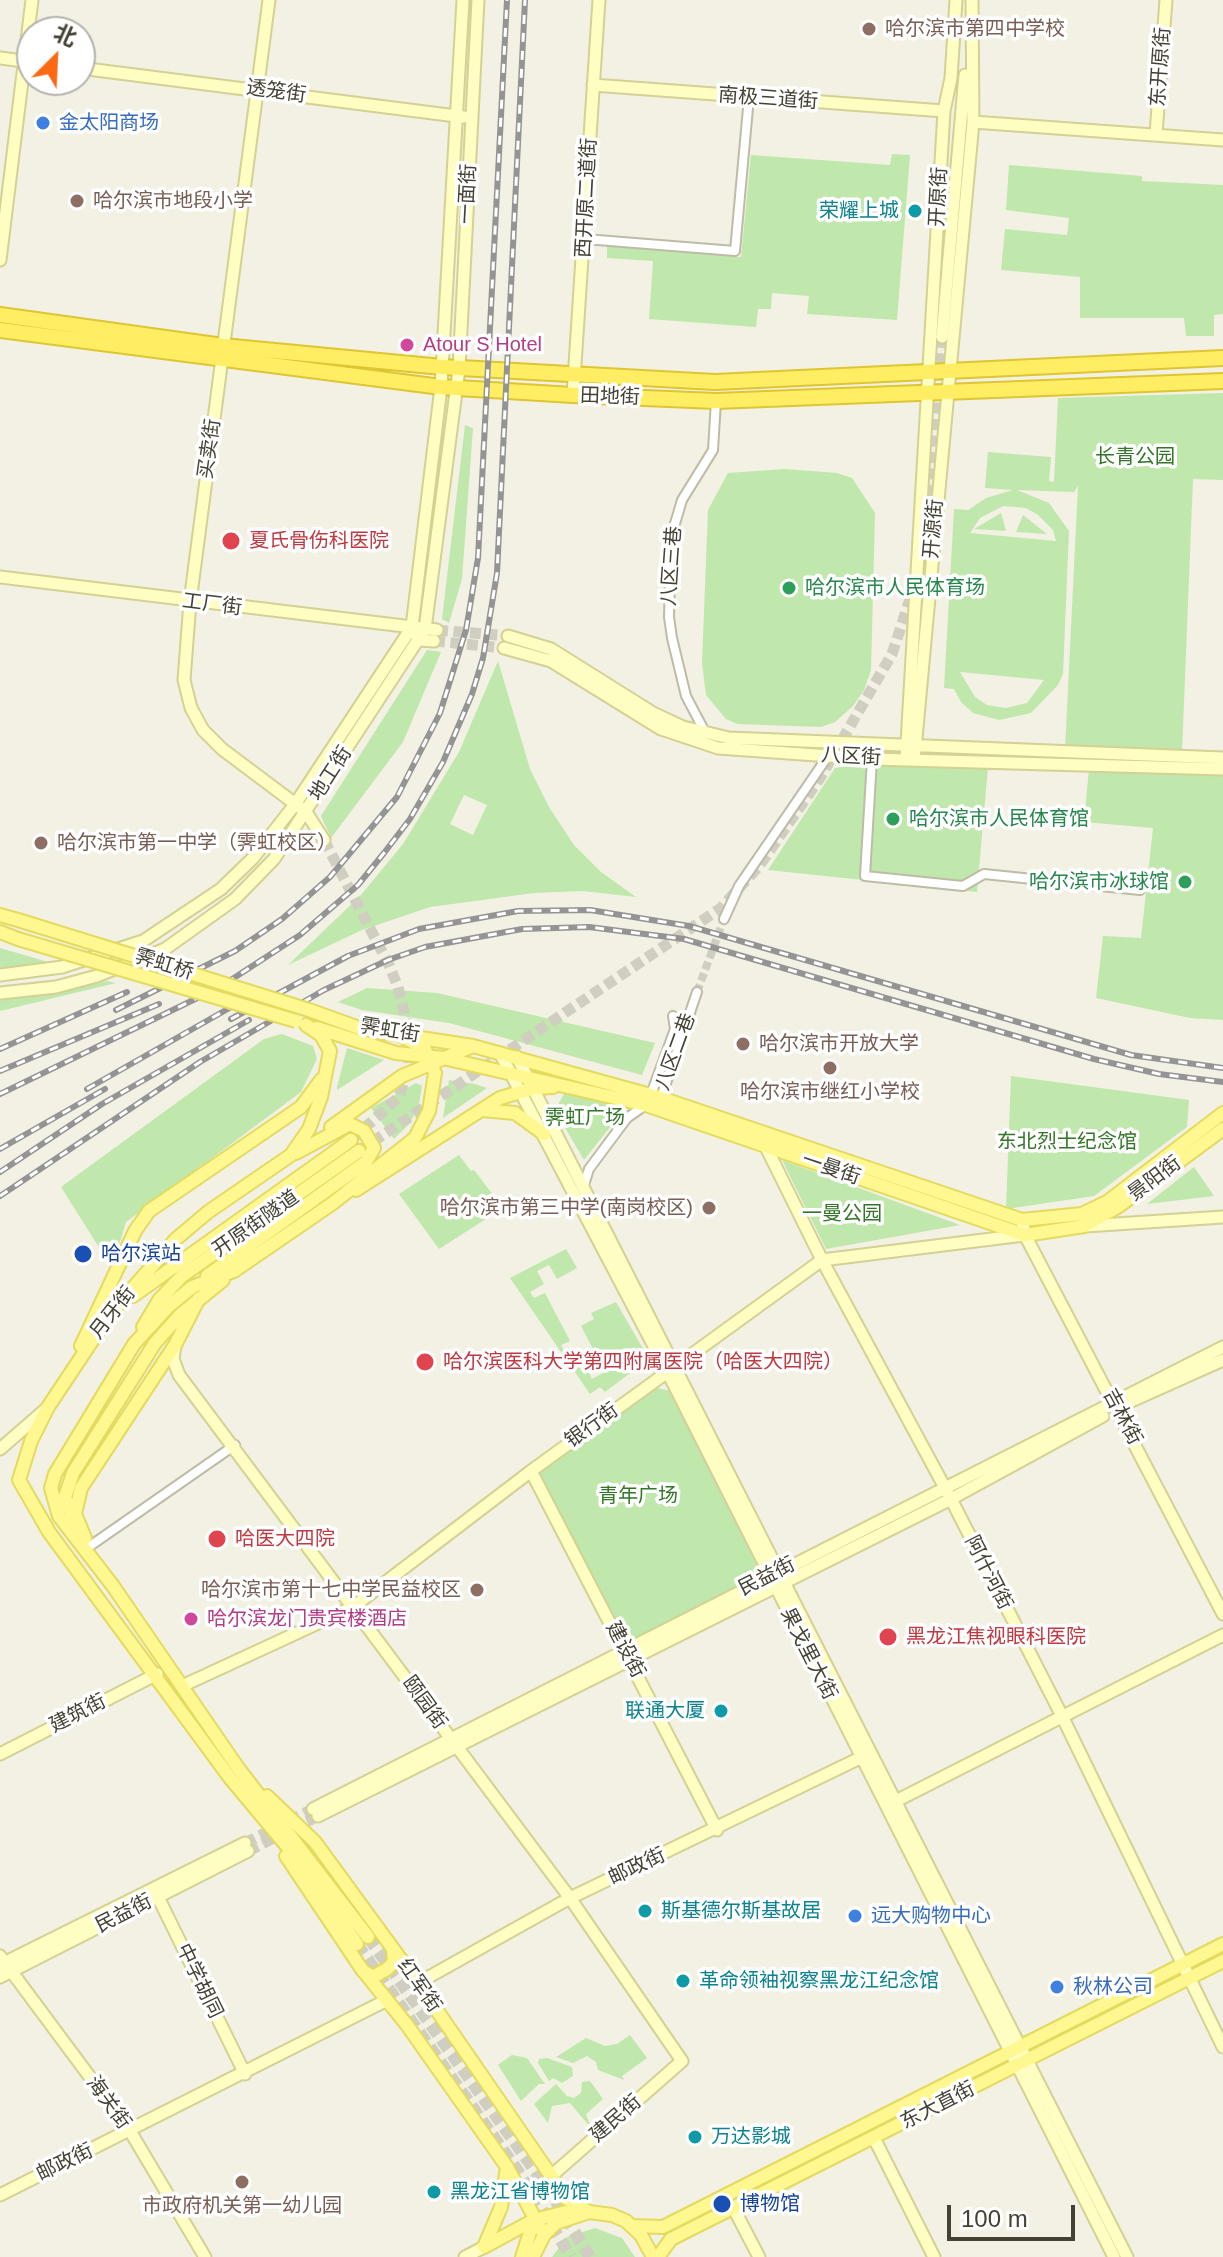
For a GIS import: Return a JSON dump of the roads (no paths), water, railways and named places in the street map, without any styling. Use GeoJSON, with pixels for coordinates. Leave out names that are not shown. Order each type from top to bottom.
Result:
{"type":"FeatureCollection","features":[{"type":"Feature","properties":{"kind":"highway","name":"田地街"},"geometry":{"type":"LineString","coordinates":[[0,315],[441,387],[573,395],[716,401],[930,395],[1223,381]]}},
{"type":"Feature","properties":{"kind":"highway","name":"田地街"},"geometry":{"type":"LineString","coordinates":[[0,330],[223,353],[715,382],[1223,358]]}},
{"type":"Feature","properties":{"kind":"main road","name":"买卖街"},"geometry":{"type":"LineString","coordinates":[[269,0],[190,602],[184,680],[196,719],[222,749],[296,803],[306,812],[324,840]]}},
{"type":"Feature","properties":{"kind":"main road","name":"一面街"},"geometry":{"type":"LineString","coordinates":[[441,387],[463,0]]}},
{"type":"Feature","properties":{"kind":"main road","name":"一面街"},"geometry":{"type":"LineString","coordinates":[[458,388],[478,0]]}},
{"type":"Feature","properties":{"kind":"main road","name":"西开原二道街"},"geometry":{"type":"LineString","coordinates":[[573,395],[599,0]]}},
{"type":"Feature","properties":{"kind":"main road","name":"开原街"},"geometry":{"type":"LineString","coordinates":[[930,395],[928,373],[944,111],[951,78],[956,0]]}},
{"type":"Feature","properties":{"kind":"main road","name":"开原街"},"geometry":{"type":"LineString","coordinates":[[942,337],[972,0]]}},
{"type":"Feature","properties":{"kind":"main road","name":"东开原街"},"geometry":{"type":"LineString","coordinates":[[1156,134],[1166,0]]}},
{"type":"Feature","properties":{"kind":"main road","name":"开原街"},"geometry":{"type":"LineString","coordinates":[[946,394],[973,122],[970,30]]}},
{"type":"Feature","properties":{"kind":"main road","name":"透笼街"},"geometry":{"type":"LineString","coordinates":[[96,70],[472,118]]}},
{"type":"Feature","properties":{"kind":"main road","name":"南极三道街"},"geometry":{"type":"LineString","coordinates":[[593,85],[944,111]]}},
{"type":"Feature","properties":{"kind":"main road"},"geometry":{"type":"LineString","coordinates":[[0,260],[23,96]]}},
{"type":"Feature","properties":{"kind":"main road"},"geometry":{"type":"LineString","coordinates":[[973,122],[1223,140]]}},
{"type":"Feature","properties":{"kind":"main road","name":"地工街"},"geometry":{"type":"LineString","coordinates":[[0,975],[62,967],[153,936],[198,908],[238,874],[296,803],[412,627],[441,387]]}},
{"type":"Feature","properties":{"kind":"main road","name":"地工街"},"geometry":{"type":"LineString","coordinates":[[0,993],[56,987],[97,976],[165,949],[235,899],[274,859],[419,640],[432,633],[458,388]]}},
{"type":"Feature","properties":{"kind":"main road","name":"开源街"},"geometry":{"type":"LineString","coordinates":[[910,754],[946,394]]}},
{"type":"Feature","properties":{"kind":"main road","name":"开源街"},"geometry":{"type":"LineString","coordinates":[[910,754],[930,395]]}},
{"type":"Feature","properties":{"kind":"main road","name":"工厂街"},"geometry":{"type":"LineString","coordinates":[[0,577],[412,627],[432,633]]}},
{"type":"Feature","properties":{"kind":"main road"},"geometry":{"type":"LineString","coordinates":[[412,627],[419,640]]}},
{"type":"Feature","properties":{"kind":"main road","name":"八区街"},"geometry":{"type":"LineString","coordinates":[[1223,758],[910,754],[872,759],[727,749],[698,742],[649,722],[551,661],[506,642],[551,649],[653,713],[706,734],[910,754],[1223,769]]}},
{"type":"Feature","properties":{"kind":"main road","name":"霁虹桥"},"geometry":{"type":"LineString","coordinates":[[7,916],[309,1010]]}},
{"type":"Feature","properties":{"kind":"main road","name":"霁虹桥"},"geometry":{"type":"LineString","coordinates":[[0,935],[301,1023]]}},
{"type":"Feature","properties":{"kind":"main road","name":"霁虹街"},"geometry":{"type":"LineString","coordinates":[[309,1010],[353,1026],[473,1046]]}},
{"type":"Feature","properties":{"kind":"main road"},"geometry":{"type":"LineString","coordinates":[[75,1364],[143,1218],[301,1107],[316,1089],[330,1051],[325,1040],[301,1023]]}},
{"type":"Feature","properties":{"kind":"main road","name":"霁虹街"},"geometry":{"type":"LineString","coordinates":[[301,1023],[396,1053],[435,1059]]}},
{"type":"Feature","properties":{"kind":"main road"},"geometry":{"type":"LineString","coordinates":[[400,1035],[417,1043],[435,1059]]}},
{"type":"Feature","properties":{"kind":"main road","name":"一曼街"},"geometry":{"type":"LineString","coordinates":[[473,1046],[652,1099],[1022,1220],[1082,1214],[1107,1202]]}},
{"type":"Feature","properties":{"kind":"main road","name":"月牙街"},"geometry":{"type":"LineString","coordinates":[[42,1519],[19,1480],[31,1441],[48,1407],[110,1314],[187,1230],[390,1083],[435,1059],[473,1046]]}},
{"type":"Feature","properties":{"kind":"main road"},"geometry":{"type":"LineString","coordinates":[[500,1053],[513,1073]]}},
{"type":"Feature","properties":{"kind":"main road","name":"果戈里大街"},"geometry":{"type":"LineString","coordinates":[[517,1057],[544,1134],[671,1368]]}},
{"type":"Feature","properties":{"kind":"main road","name":"一曼街"},"geometry":{"type":"LineString","coordinates":[[435,1059],[513,1073],[528,1085],[572,1087],[652,1099],[766,1147],[1025,1235],[1084,1226],[1223,1217]]}},
{"type":"Feature","properties":{"kind":"main road","name":"月牙街"},"geometry":{"type":"LineString","coordinates":[[88,1548],[54,1505],[52,1482],[134,1344],[196,1293],[234,1271],[333,1203],[419,1133],[431,1104],[435,1059]]}},
{"type":"Feature","properties":{"kind":"main road","name":"月牙街"},"geometry":{"type":"LineString","coordinates":[[291,1155],[315,1115],[328,1062]]}},
{"type":"Feature","properties":{"kind":"main road","name":"月牙街"},"geometry":{"type":"LineString","coordinates":[[333,1203],[379,1177],[500,1098],[528,1085]]}},
{"type":"Feature","properties":{"kind":"main road","name":"果戈里大街"},"geometry":{"type":"LineString","coordinates":[[528,1085],[584,1186],[671,1368],[1022,2063],[1114,2257]]}},
{"type":"Feature","properties":{"kind":"main road"},"geometry":{"type":"LineString","coordinates":[[479,1111],[498,1109],[515,1113],[544,1134]]}},
{"type":"Feature","properties":{"kind":"main road","name":"景阳街"},"geometry":{"type":"LineString","coordinates":[[1084,1226],[1119,1206],[1217,1128],[1223,1113]]}},
{"type":"Feature","properties":{"kind":"main road"},"geometry":{"type":"LineString","coordinates":[[80,1530],[75,1514],[81,1488],[175,1345],[196,1293],[366,1162],[374,1148],[364,1131],[350,1124],[291,1155]]}},
{"type":"Feature","properties":{"kind":"main road","name":"景阳街"},"geometry":{"type":"LineString","coordinates":[[1107,1202],[1217,1128]]}},
{"type":"Feature","properties":{"kind":"main road","name":"开原街隧道"},"geometry":{"type":"LineString","coordinates":[[110,1314],[172,1265],[355,1145],[182,1276],[159,1300],[134,1344]]}},
{"type":"Feature","properties":{"kind":"main road","name":"阿什河街"},"geometry":{"type":"LineString","coordinates":[[766,1147],[822,1260],[942,1488],[951,1499],[1062,1716],[1223,2047]]}},
{"type":"Feature","properties":{"kind":"main road","name":"吉林街"},"geometry":{"type":"LineString","coordinates":[[1022,1220],[1025,1235],[1116,1404],[1223,1614]]}},
{"type":"Feature","properties":{"kind":"main road","name":"银行街"},"geometry":{"type":"LineString","coordinates":[[182,1686],[353,1607],[531,1471],[822,1260],[1025,1235]]}},
{"type":"Feature","properties":{"kind":"main road","name":"月牙街"},"geometry":{"type":"LineString","coordinates":[[88,1548],[66,1505],[68,1482],[155,1343],[196,1293]]}},
{"type":"Feature","properties":{"kind":"main road","name":"颐园街"},"geometry":{"type":"LineString","coordinates":[[175,1345],[173,1359],[179,1375],[235,1445],[570,1898],[682,2061]]}},
{"type":"Feature","properties":{"kind":"main road","name":"民益街"},"geometry":{"type":"LineString","coordinates":[[316,1812],[777,1579],[951,1499],[1116,1404],[1223,1347]]}},
{"type":"Feature","properties":{"kind":"main road","name":"民益街"},"geometry":{"type":"LineString","coordinates":[[777,1579],[942,1488],[1116,1404],[1223,1360]]}},
{"type":"Feature","properties":{"kind":"main road"},"geometry":{"type":"LineString","coordinates":[[0,1449],[48,1407]]}},
{"type":"Feature","properties":{"kind":"main road","name":"建设街"},"geometry":{"type":"LineString","coordinates":[[531,1471],[717,1830]]}},
{"type":"Feature","properties":{"kind":"main road","name":"红军街"},"geometry":{"type":"LineString","coordinates":[[42,1519],[363,1941]]}},
{"type":"Feature","properties":{"kind":"main road","name":"红军街"},"geometry":{"type":"LineString","coordinates":[[88,1548],[182,1686],[234,1773],[361,1968],[507,2167],[544,2235]]}},
{"type":"Feature","properties":{"kind":"main road","name":"果戈里大街"},"geometry":{"type":"LineString","coordinates":[[777,1579],[860,1758],[891,1803]]}},
{"type":"Feature","properties":{"kind":"main road"},"geometry":{"type":"LineString","coordinates":[[891,1803],[1223,1635]]}},
{"type":"Feature","properties":{"kind":"main road","name":"建筑街"},"geometry":{"type":"LineString","coordinates":[[0,1754],[157,1674]]}},
{"type":"Feature","properties":{"kind":"main road","name":"邮政街"},"geometry":{"type":"LineString","coordinates":[[418,1983],[570,1898],[717,1830],[860,1758]]}},
{"type":"Feature","properties":{"kind":"main road","name":"红军街"},"geometry":{"type":"LineString","coordinates":[[234,1773],[315,1842],[418,1983],[550,2177],[567,2199],[589,2212]]}},
{"type":"Feature","properties":{"kind":"main road","name":"民益街"},"geometry":{"type":"LineString","coordinates":[[3,1966],[246,1847]]}},
{"type":"Feature","properties":{"kind":"main road","name":"中学胡同"},"geometry":{"type":"LineString","coordinates":[[156,1893],[245,2074]]}},
{"type":"Feature","properties":{"kind":"main road","name":"东大直街"},"geometry":{"type":"LineString","coordinates":[[655,2257],[671,2239],[1022,2063],[1185,1972],[1223,1944]]}},
{"type":"Feature","properties":{"kind":"main road"},"geometry":{"type":"LineString","coordinates":[[361,1968],[373,1977],[387,1969],[394,1962],[392,1948]]}},
{"type":"Feature","properties":{"kind":"main road","name":"东大直街"},"geometry":{"type":"LineString","coordinates":[[632,2226],[663,2227],[1014,2047],[1185,1972],[1223,1961]]}},
{"type":"Feature","properties":{"kind":"main road","name":"海关街"},"geometry":{"type":"LineString","coordinates":[[3,1966],[130,2131],[205,2257]]}},
{"type":"Feature","properties":{"kind":"main road","name":"邮政街"},"geometry":{"type":"LineString","coordinates":[[0,2195],[387,2000]]}},
{"type":"Feature","properties":{"kind":"main road","name":"建民街"},"geometry":{"type":"LineString","coordinates":[[550,2177],[682,2061]]}},
{"type":"Feature","properties":{"kind":"main road","name":"果戈里大街"},"geometry":{"type":"LineString","coordinates":[[1022,2063],[1127,2257]]}},
{"type":"Feature","properties":{"kind":"main road"},"geometry":{"type":"LineString","coordinates":[[874,2138],[934,2257]]}},
{"type":"Feature","properties":{"kind":"main road"},"geometry":{"type":"LineString","coordinates":[[484,2247],[501,2207],[507,2167]]}},
{"type":"Feature","properties":{"kind":"main road"},"geometry":{"type":"LineString","coordinates":[[734,2209],[759,2257]]}},
{"type":"Feature","properties":{"kind":"main road"},"geometry":{"type":"LineString","coordinates":[[465,2257],[534,2220],[558,2211],[612,2215],[632,2226],[655,2257]]}},
{"type":"Feature","properties":{"kind":"main road"},"geometry":{"type":"LineString","coordinates":[[533,2257],[544,2235],[564,2219],[589,2212]]}},
{"type":"Feature","properties":{"kind":"main road"},"geometry":{"type":"LineString","coordinates":[[522,2257],[534,2220]]}},
{"type":"Feature","properties":{"kind":"street"},"geometry":{"type":"LineString","coordinates":[[585,239],[735,251],[749,97]]}},
{"type":"Feature","properties":{"kind":"street","name":"八区三巷"},"geometry":{"type":"LineString","coordinates":[[706,734],[686,696],[672,638],[669,617],[671,537],[682,500],[713,450],[716,401]]}},
{"type":"Feature","properties":{"kind":"street"},"geometry":{"type":"LineString","coordinates":[[724,919],[739,886],[828,756]]}},
{"type":"Feature","properties":{"kind":"street"},"geometry":{"type":"LineString","coordinates":[[872,759],[865,876],[963,886],[984,874],[1140,890]]}},
{"type":"Feature","properties":{"kind":"street","name":"八区二巷"},"geometry":{"type":"LineString","coordinates":[[652,1099],[697,992]]}},
{"type":"Feature","properties":{"kind":"street","name":"八区二巷"},"geometry":{"type":"LineString","coordinates":[[652,1099],[676,1025],[673,1016]]}},
{"type":"Feature","properties":{"kind":"street"},"geometry":{"type":"LineString","coordinates":[[584,1186],[589,1169],[627,1118],[652,1099]]}},
{"type":"Feature","properties":{"kind":"street"},"geometry":{"type":"LineString","coordinates":[[88,1548],[235,1445]]}},
{"type":"Feature","properties":{"kind":"tunnel"},"geometry":{"type":"LineString","coordinates":[[920,561],[930,506],[942,337]]}},
{"type":"Feature","properties":{"kind":"tunnel"},"geometry":{"type":"LineString","coordinates":[[359,1151],[721,908],[759,866],[820,778],[892,654],[912,593]]}},
{"type":"Feature","properties":{"kind":"tunnel"},"geometry":{"type":"LineString","coordinates":[[437,630],[508,636]]}},
{"type":"Feature","properties":{"kind":"tunnel"},"geometry":{"type":"LineString","coordinates":[[434,641],[504,648]]}},
{"type":"Feature","properties":{"kind":"tunnel"},"geometry":{"type":"LineString","coordinates":[[324,840],[389,965],[409,1032],[409,1064],[399,1097],[351,1140]]}},
{"type":"Feature","properties":{"kind":"tunnel"},"geometry":{"type":"LineString","coordinates":[[697,992],[724,919]]}},
{"type":"Feature","properties":{"kind":"tunnel"},"geometry":{"type":"LineString","coordinates":[[245,1843],[313,1809]]}},
{"type":"Feature","properties":{"kind":"tunnel"},"geometry":{"type":"LineString","coordinates":[[248,1851],[318,1816]]}},
{"type":"Feature","properties":{"kind":"tunnel"},"geometry":{"type":"LineString","coordinates":[[368,1937],[550,2192],[590,2257]]}},
{"type":"Feature","properties":{"kind":"tunnel"},"geometry":{"type":"LineString","coordinates":[[357,1944],[516,2168],[571,2257]]}},
{"type":"Feature","properties":{"kind":"railway"},"geometry":{"type":"LineString","coordinates":[[116,1010],[235,951],[282,919],[330,877],[397,797],[440,713],[466,630],[478,558],[507,0]]}},
{"type":"Feature","properties":{"kind":"railway"},"geometry":{"type":"LineString","coordinates":[[0,1094],[220,987],[300,935],[358,885],[410,819],[443,762],[472,694],[483,658],[497,573],[525,0]]}},
{"type":"Feature","properties":{"kind":"railway"},"geometry":{"type":"LineString","coordinates":[[231,1019],[348,956],[419,929],[518,911],[590,910],[689,926],[1131,1055],[1223,1068]]}},
{"type":"Feature","properties":{"kind":"railway"},"geometry":{"type":"LineString","coordinates":[[0,1196],[200,1062],[324,990],[388,960],[425,947],[522,929],[589,927],[684,939],[1094,1059],[1159,1074],[1223,1082]]}},
{"type":"Feature","properties":{"kind":"railway"},"geometry":{"type":"LineString","coordinates":[[0,1049],[127,992]]}},
{"type":"Feature","properties":{"kind":"railway"},"geometry":{"type":"LineString","coordinates":[[87,1089],[240,1002]]}},
{"type":"Feature","properties":{"kind":"railway"},"geometry":{"type":"LineString","coordinates":[[0,1071],[159,1004]]}},
{"type":"Feature","properties":{"kind":"railway"},"geometry":{"type":"LineString","coordinates":[[0,1172],[102,1104],[249,1020]]}},
{"type":"Feature","properties":{"kind":"railway"},"geometry":{"type":"LineString","coordinates":[[0,1149],[105,1089]]}},
{"type":"Feature","properties":{"kind":"place","name":"哈尔滨市第四中学校"},"geometry":{"type":"Point","coordinates":[869,29]}},
{"type":"Feature","properties":{"kind":"place","name":"金太阳商场"},"geometry":{"type":"Point","coordinates":[43,123]}},
{"type":"Feature","properties":{"kind":"place","name":"哈尔滨市地段小学"},"geometry":{"type":"Point","coordinates":[77,201]}},
{"type":"Feature","properties":{"kind":"place","name":"荣耀上城"},"geometry":{"type":"Point","coordinates":[915,211]}},
{"type":"Feature","properties":{"kind":"place","name":"Atour S Hotel"},"geometry":{"type":"Point","coordinates":[407,345]}},
{"type":"Feature","properties":{"kind":"place","name":"夏氏骨伤科医院"},"geometry":{"type":"Point","coordinates":[231,541]}},
{"type":"Feature","properties":{"kind":"place","name":"哈尔滨市人民体育场"},"geometry":{"type":"Point","coordinates":[789,588]}},
{"type":"Feature","properties":{"kind":"place","name":"哈尔滨市人民体育馆"},"geometry":{"type":"Point","coordinates":[893,819]}},
{"type":"Feature","properties":{"kind":"place","name":"哈尔滨市第一中学（霁虹校区）"},"geometry":{"type":"Point","coordinates":[41,843]}},
{"type":"Feature","properties":{"kind":"place","name":"哈尔滨市冰球馆"},"geometry":{"type":"Point","coordinates":[1185,882]}},
{"type":"Feature","properties":{"kind":"place","name":"哈尔滨市开放大学"},"geometry":{"type":"Point","coordinates":[743,1044]}},
{"type":"Feature","properties":{"kind":"place","name":"哈尔滨市继红小学校"},"geometry":{"type":"Point","coordinates":[830,1068]}},
{"type":"Feature","properties":{"kind":"place","name":"哈尔滨市第三中学(南岗校区)"},"geometry":{"type":"Point","coordinates":[709,1208]}},
{"type":"Feature","properties":{"kind":"place","name":"哈尔滨站"},"geometry":{"type":"Point","coordinates":[83,1254]}},
{"type":"Feature","properties":{"kind":"place","name":"哈尔滨医科大学第四附属医院（哈医大四院）"},"geometry":{"type":"Point","coordinates":[425,1362]}},
{"type":"Feature","properties":{"kind":"place","name":"哈医大四院"},"geometry":{"type":"Point","coordinates":[217,1539]}},
{"type":"Feature","properties":{"kind":"place","name":"哈尔滨市第十七中学民益校区"},"geometry":{"type":"Point","coordinates":[477,1590]}},
{"type":"Feature","properties":{"kind":"place","name":"哈尔滨龙门贵宾楼酒店"},"geometry":{"type":"Point","coordinates":[191,1619]}},
{"type":"Feature","properties":{"kind":"place","name":"黑龙江焦视眼科医院"},"geometry":{"type":"Point","coordinates":[888,1637]}},
{"type":"Feature","properties":{"kind":"place","name":"联通大厦"},"geometry":{"type":"Point","coordinates":[721,1711]}},
{"type":"Feature","properties":{"kind":"place","name":"斯基德尔斯基故居"},"geometry":{"type":"Point","coordinates":[645,1911]}},
{"type":"Feature","properties":{"kind":"place","name":"远大购物中心"},"geometry":{"type":"Point","coordinates":[855,1916]}},
{"type":"Feature","properties":{"kind":"place","name":"革命领袖视察黑龙江纪念馆"},"geometry":{"type":"Point","coordinates":[683,1981]}},
{"type":"Feature","properties":{"kind":"place","name":"秋林公司"},"geometry":{"type":"Point","coordinates":[1057,1987]}},
{"type":"Feature","properties":{"kind":"place","name":"万达影城"},"geometry":{"type":"Point","coordinates":[695,2137]}},
{"type":"Feature","properties":{"kind":"place","name":"市政府机关第一幼儿园"},"geometry":{"type":"Point","coordinates":[242,2182]}},
{"type":"Feature","properties":{"kind":"place","name":"黑龙江省博物馆"},"geometry":{"type":"Point","coordinates":[434,2192]}},
{"type":"Feature","properties":{"kind":"place","name":"博物馆"},"geometry":{"type":"Point","coordinates":[722,2204]}},
{"type":"Feature","properties":{"kind":"park label","name":"长青公园"},"geometry":{"type":"Point","coordinates":[1135,457]}},
{"type":"Feature","properties":{"kind":"park label","name":"霁虹广场"},"geometry":{"type":"Point","coordinates":[585,1118]}},
{"type":"Feature","properties":{"kind":"park label","name":"东北烈士纪念馆"},"geometry":{"type":"Point","coordinates":[1067,1142]}},
{"type":"Feature","properties":{"kind":"park label","name":"一曼公园"},"geometry":{"type":"Point","coordinates":[842,1214]}},
{"type":"Feature","properties":{"kind":"park label","name":"青年广场"},"geometry":{"type":"Point","coordinates":[638,1496]}}]}
